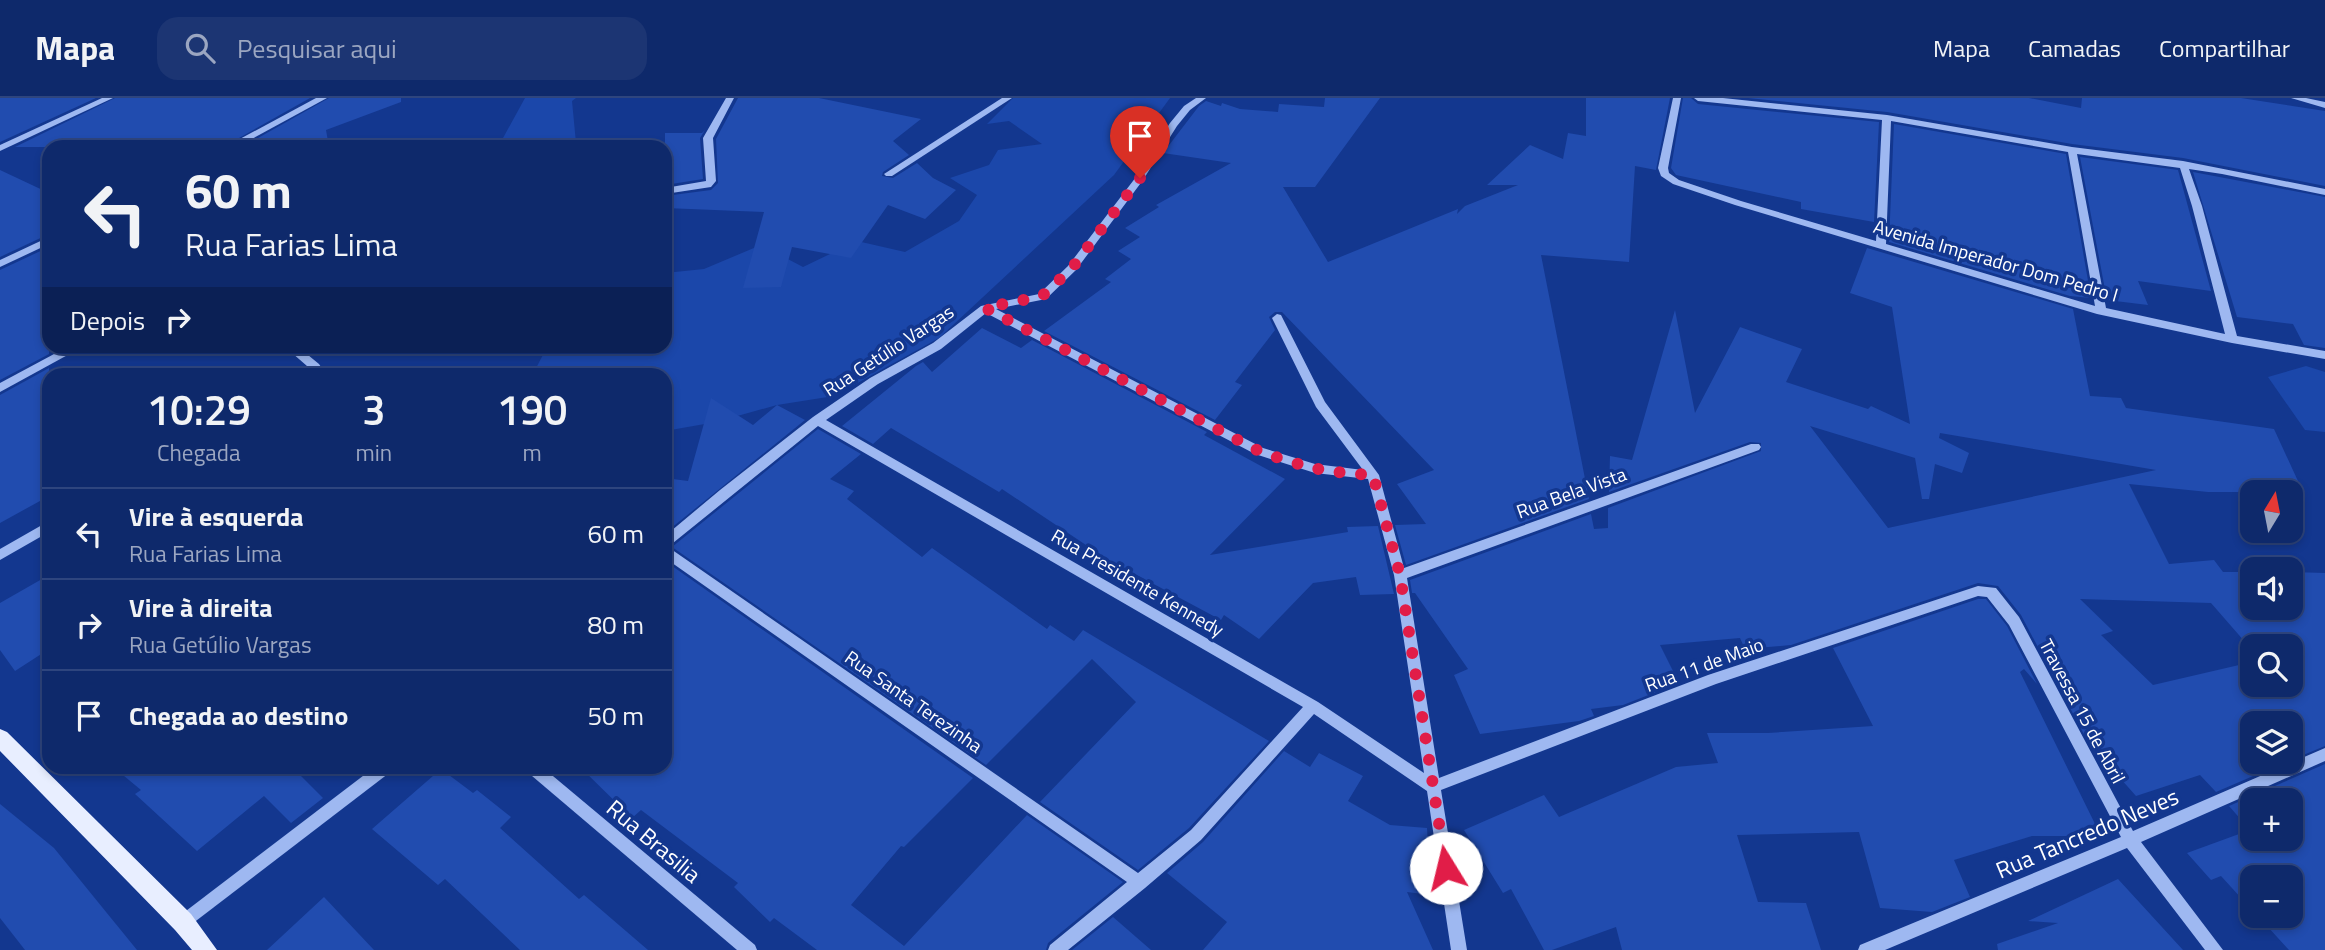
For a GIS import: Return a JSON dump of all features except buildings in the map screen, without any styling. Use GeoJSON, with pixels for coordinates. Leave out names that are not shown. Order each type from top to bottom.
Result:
{"type":"FeatureCollection","features":[{"type":"Feature","properties":{"kind":"main road"},"geometry":{"type":"LineString","coordinates":[[0,737],[183,922],[206,950]]}},
{"type":"Feature","properties":{"kind":"street"},"geometry":{"type":"LineString","coordinates":[[0,148],[109,98]]}},
{"type":"Feature","properties":{"kind":"street"},"geometry":{"type":"LineString","coordinates":[[243,140],[323,98]]}},
{"type":"Feature","properties":{"kind":"street"},"geometry":{"type":"LineString","coordinates":[[672,190],[708,185],[711,181],[708,138],[730,98]]}},
{"type":"Feature","properties":{"kind":"street"},"geometry":{"type":"LineString","coordinates":[[889,174],[1008,98]]}},
{"type":"Feature","properties":{"kind":"street","name":"Rua Getúlio Vargas"},"geometry":{"type":"LineString","coordinates":[[672,537],[817,420],[874,381],[937,346],[985,308],[1042,296],[1072,268],[1140,178],[1173,125],[1188,108],[1202,98]]}},
{"type":"Feature","properties":{"kind":"street","name":"Avenida Imperador Dom Pedro I"},"geometry":{"type":"LineString","coordinates":[[1677,98],[1664,174],[1676,182],[2101,311],[2232,340],[2325,355]]}},
{"type":"Feature","properties":{"kind":"street"},"geometry":{"type":"LineString","coordinates":[[1698,98],[1887,118],[2072,150],[2183,164],[2325,192]]}},
{"type":"Feature","properties":{"kind":"street"},"geometry":{"type":"LineString","coordinates":[[2295,98],[2325,105]]}},
{"type":"Feature","properties":{"kind":"street"},"geometry":{"type":"LineString","coordinates":[[1881,245],[1887,118]]}},
{"type":"Feature","properties":{"kind":"street"},"geometry":{"type":"LineString","coordinates":[[2072,150],[2101,311]]}},
{"type":"Feature","properties":{"kind":"street"},"geometry":{"type":"LineString","coordinates":[[2183,164],[2197,206],[2232,340]]}},
{"type":"Feature","properties":{"kind":"street"},"geometry":{"type":"LineString","coordinates":[[0,264],[42,243]]}},
{"type":"Feature","properties":{"kind":"street"},"geometry":{"type":"LineString","coordinates":[[985,308],[1259,451],[1329,473],[1373,475]]}},
{"type":"Feature","properties":{"kind":"street"},"geometry":{"type":"LineString","coordinates":[[1277,318],[1320,404],[1373,475],[1400,575],[1460,950]]}},
{"type":"Feature","properties":{"kind":"street"},"geometry":{"type":"LineString","coordinates":[[0,388],[64,354]]}},
{"type":"Feature","properties":{"kind":"street"},"geometry":{"type":"LineString","coordinates":[[299,354],[315,366],[312,368]]}},
{"type":"Feature","properties":{"kind":"street","name":"Rua Presidente Kennedy"},"geometry":{"type":"LineString","coordinates":[[817,420],[1313,706],[1433,787]]}},
{"type":"Feature","properties":{"kind":"street","name":"Rua Bela Vista"},"geometry":{"type":"LineString","coordinates":[[1400,575],[1755,447]]}},
{"type":"Feature","properties":{"kind":"street"},"geometry":{"type":"LineString","coordinates":[[0,555],[42,530]]}},
{"type":"Feature","properties":{"kind":"street","name":"Rua Santa Terezinha"},"geometry":{"type":"LineString","coordinates":[[672,556],[1140,883]]}},
{"type":"Feature","properties":{"kind":"street","name":"Rua 11 de Maio"},"geometry":{"type":"LineString","coordinates":[[1433,787],[1713,679],[1978,591],[1991,592]]}},
{"type":"Feature","properties":{"kind":"street","name":"Travessa 15 de Abril"},"geometry":{"type":"LineString","coordinates":[[1991,592],[2014,621],[2130,840],[2215,950]]}},
{"type":"Feature","properties":{"kind":"street"},"geometry":{"type":"LineString","coordinates":[[1055,950],[1140,883],[1195,835],[1313,706]]}},
{"type":"Feature","properties":{"kind":"street","name":"Rua Tancredo Neves"},"geometry":{"type":"LineString","coordinates":[[1866,950],[2130,840],[2325,754]]}},
{"type":"Feature","properties":{"kind":"street"},"geometry":{"type":"LineString","coordinates":[[183,922],[377,774]]}},
{"type":"Feature","properties":{"kind":"street","name":"Rua Brasilia"},"geometry":{"type":"LineString","coordinates":[[540,774],[749,950]]}},
{"type":"Feature","properties":{"kind":"shaded area"},"geometry":{"type":"Polygon","coordinates":[[[525,98],[576,98],[572,101],[576,140],[503,138],[525,98]]]}},
{"type":"Feature","properties":{"kind":"shaded area"},"geometry":{"type":"Polygon","coordinates":[[[1013,98],[1170,98],[1114,175],[939,338],[834,396],[777,405],[716,422],[672,430],[672,368],[536,368],[543,354],[672,354],[672,272],[704,269],[761,245],[803,267],[857,241],[905,252],[959,221],[977,195],[950,178],[989,165],[998,150],[1042,144],[1009,121],[987,124],[1013,98]]]}},
{"type":"Feature","properties":{"kind":"shaded area"},"geometry":{"type":"Polygon","coordinates":[[[2306,366],[2325,372],[2325,432],[2305,430],[2268,377],[2306,366]]]}},
{"type":"Feature","properties":{"kind":"route"},"geometry":{"type":"LineString","coordinates":[[1140,178],[1072,268],[1042,296],[985,308],[1259,451],[1329,473],[1373,475],[1400,575],[1446,868]]}}]}
